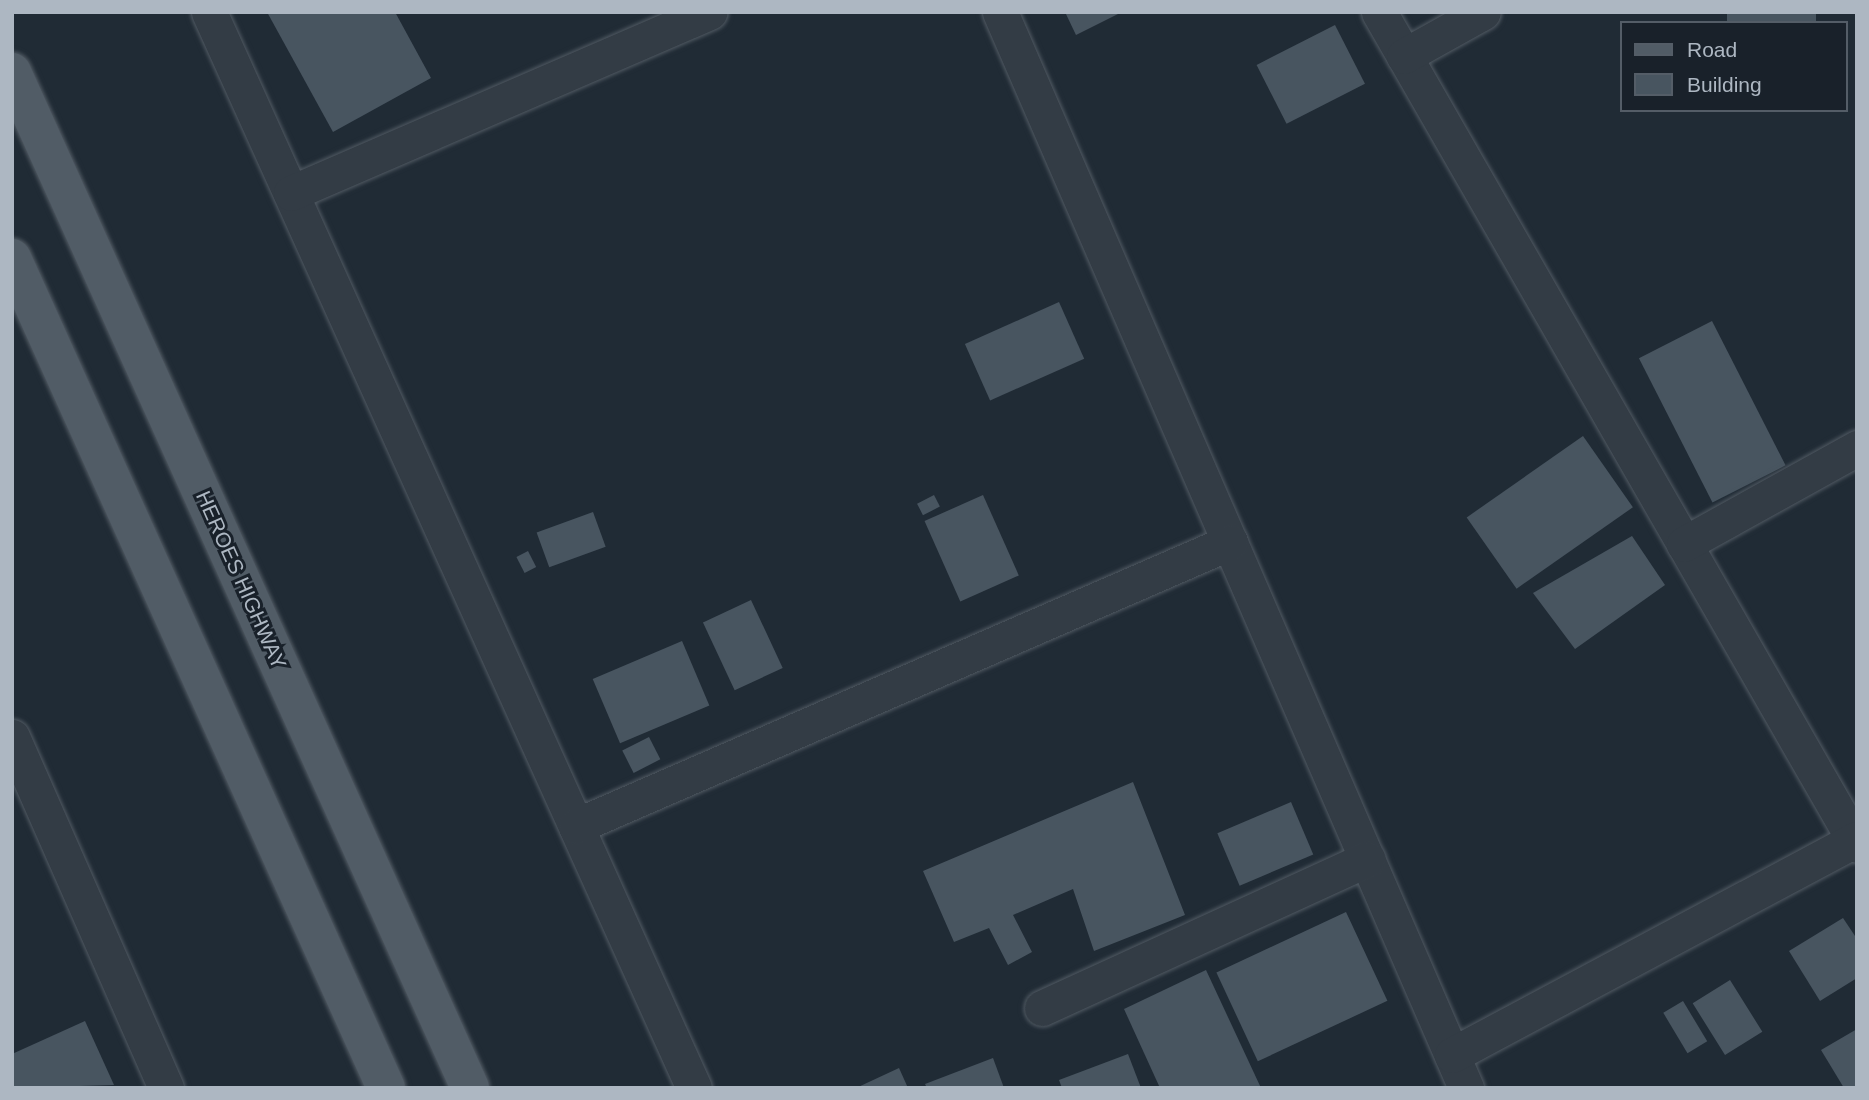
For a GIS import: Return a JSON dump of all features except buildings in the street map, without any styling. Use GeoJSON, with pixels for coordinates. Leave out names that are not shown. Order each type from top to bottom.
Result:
{"type":"FeatureCollection","features":[{"type":"Feature","properties":{"kind":"main road","name":"HEROES HIGHWAY"},"geometry":{"type":"LineString","coordinates":[[12,72],[470,1088]]}},
{"type":"Feature","properties":{"kind":"main road"},"geometry":{"type":"LineString","coordinates":[[12,258],[386,1088]]}},
{"type":"Feature","properties":{"kind":"street"},"geometry":{"type":"LineString","coordinates":[[209,12],[694,1088]]}},
{"type":"Feature","properties":{"kind":"street"},"geometry":{"type":"LineString","coordinates":[[291,193],[710,12]]}},
{"type":"Feature","properties":{"kind":"street"},"geometry":{"type":"LineString","coordinates":[[1000,12],[1466,1088]]}},
{"type":"Feature","properties":{"kind":"street"},"geometry":{"type":"LineString","coordinates":[[1379,12],[1856,842],[1452,1055]]}},
{"type":"Feature","properties":{"kind":"street"},"geometry":{"type":"LineString","coordinates":[[1404,56],[1483,12]]}},
{"type":"Feature","properties":{"kind":"street"},"geometry":{"type":"LineString","coordinates":[[1684,544],[1857,448]]}},
{"type":"Feature","properties":{"kind":"street"},"geometry":{"type":"LineString","coordinates":[[576,826],[1230,542]]}},
{"type":"Feature","properties":{"kind":"street"},"geometry":{"type":"LineString","coordinates":[[12,737],[166,1088]]}},
{"type":"Feature","properties":{"kind":"street"},"geometry":{"type":"LineString","coordinates":[[1042,1008],[1367,859]]}}]}
